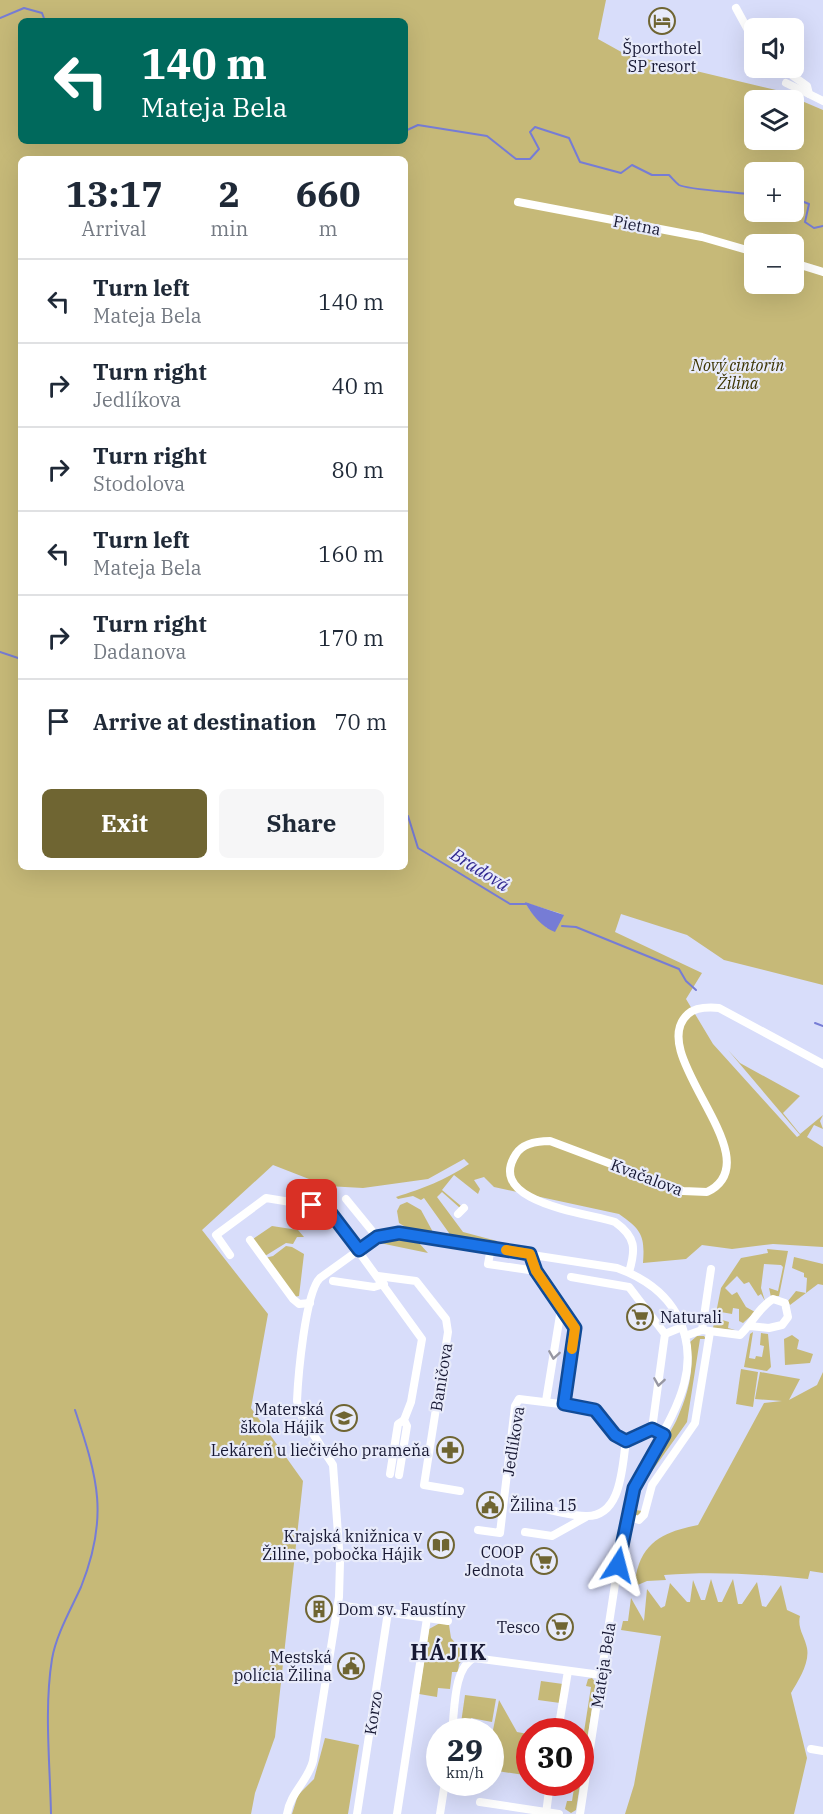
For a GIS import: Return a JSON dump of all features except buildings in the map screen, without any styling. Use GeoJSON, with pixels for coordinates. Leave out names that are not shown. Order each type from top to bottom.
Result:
{"type":"FeatureCollection","features":[{"type":"Feature","properties":{"kind":"street"},"geometry":{"type":"LineString","coordinates":[[736,8],[744,23]]}},
{"type":"Feature","properties":{"kind":"street"},"geometry":{"type":"LineString","coordinates":[[796,78],[807,86],[809,94]]}},
{"type":"Feature","properties":{"kind":"street"},"geometry":{"type":"LineString","coordinates":[[786,83],[823,101]]}},
{"type":"Feature","properties":{"kind":"street","name":"Pietna"},"geometry":{"type":"LineString","coordinates":[[518,202],[702,237],[744,249]]}},
{"type":"Feature","properties":{"kind":"street"},"geometry":{"type":"LineString","coordinates":[[804,266],[823,272]]}},
{"type":"Feature","properties":{"kind":"street","name":"Kvačalova"},"geometry":{"type":"LineString","coordinates":[[629,1272],[634,1247],[626,1230],[615,1222],[537,1202],[524,1195],[515,1186],[512,1174],[513,1161],[518,1152],[531,1144],[550,1142],[683,1191],[707,1192],[720,1182],[727,1160],[721,1139],[681,1053],[679,1032],[687,1015],[702,1008],[718,1008],[823,1064]]}},
{"type":"Feature","properties":{"kind":"street","name":"Baničova"},"geometry":{"type":"LineString","coordinates":[[316,1194],[422,1339],[411,1402],[404,1420],[407,1426],[394,1474]]}},
{"type":"Feature","properties":{"kind":"street"},"geometry":{"type":"LineString","coordinates":[[230,1255],[216,1235],[266,1198],[327,1208]]}},
{"type":"Feature","properties":{"kind":"street"},"geometry":{"type":"LineString","coordinates":[[287,1814],[292,1796],[308,1776],[314,1761],[338,1605],[340,1562],[333,1465],[302,1415],[297,1401],[309,1308],[314,1285],[377,1237],[346,1199]]}},
{"type":"Feature","properties":{"kind":"street","name":"Mateja Bela"},"geometry":{"type":"LineString","coordinates":[[377,1237],[399,1233],[587,1263],[629,1272],[660,1293],[674,1311],[684,1332],[687,1375],[676,1413],[637,1481],[626,1516],[580,1814]]}},
{"type":"Feature","properties":{"kind":"street"},"geometry":{"type":"LineString","coordinates":[[250,1240],[293,1299],[309,1308]]}},
{"type":"Feature","properties":{"kind":"street"},"geometry":{"type":"LineString","coordinates":[[490,1248],[488,1264],[536,1271]]}},
{"type":"Feature","properties":{"kind":"street"},"geometry":{"type":"LineString","coordinates":[[530,1254],[536,1271],[575,1328],[564,1404]]}},
{"type":"Feature","properties":{"kind":"street"},"geometry":{"type":"LineString","coordinates":[[585,1280],[587,1263]]}},
{"type":"Feature","properties":{"kind":"street"},"geometry":{"type":"LineString","coordinates":[[626,1516],[639,1520],[645,1515],[651,1486],[695,1423],[711,1269]]}},
{"type":"Feature","properties":{"kind":"street"},"geometry":{"type":"LineString","coordinates":[[571,1277],[632,1289],[665,1334],[652,1429]]}},
{"type":"Feature","properties":{"kind":"street","name":"Baničova"},"geometry":{"type":"LineString","coordinates":[[333,1281],[374,1287],[381,1280],[416,1281],[446,1319],[448,1332],[424,1485],[460,1491]]}},
{"type":"Feature","properties":{"kind":"street"},"geometry":{"type":"LineString","coordinates":[[665,1334],[706,1331],[735,1336],[750,1326],[765,1304],[773,1299],[785,1303],[788,1317],[782,1325],[769,1328],[750,1326]]}},
{"type":"Feature","properties":{"kind":"street"},"geometry":{"type":"LineString","coordinates":[[546,1401],[561,1309]]}},
{"type":"Feature","properties":{"kind":"street","name":"Jedlíkova"},"geometry":{"type":"LineString","coordinates":[[478,1530],[500,1533],[514,1414],[519,1399],[546,1401],[595,1410],[615,1435],[626,1441]]}},
{"type":"Feature","properties":{"kind":"street"},"geometry":{"type":"LineString","coordinates":[[652,1429],[664,1435]]}},
{"type":"Feature","properties":{"kind":"street"},"geometry":{"type":"LineString","coordinates":[[525,1532],[552,1536],[586,1516],[601,1512],[615,1497],[626,1441],[652,1429]]}},
{"type":"Feature","properties":{"kind":"street"},"geometry":{"type":"LineString","coordinates":[[549,1510],[586,1516]]}},
{"type":"Feature","properties":{"kind":"street"},"geometry":{"type":"LineString","coordinates":[[338,1605],[448,1621]]}},
{"type":"Feature","properties":{"kind":"street","name":"Korzo"},"geometry":{"type":"LineString","coordinates":[[357,1814],[388,1612]]}},
{"type":"Feature","properties":{"kind":"street"},"geometry":{"type":"LineString","coordinates":[[397,1814],[427,1618]]}},
{"type":"Feature","properties":{"kind":"street"},"geometry":{"type":"LineString","coordinates":[[454,1718],[461,1673],[468,1661],[481,1658],[601,1676]]}},
{"type":"Feature","properties":{"kind":"street"},"geometry":{"type":"LineString","coordinates":[[560,1718],[568,1671]]}},
{"type":"Feature","properties":{"kind":"street"},"geometry":{"type":"LineString","coordinates":[[811,1749],[823,1751]]}},
{"type":"Feature","properties":{"kind":"street"},"geometry":{"type":"LineString","coordinates":[[440,1814],[443,1796]]}},
{"type":"Feature","properties":{"kind":"street"},"geometry":{"type":"LineString","coordinates":[[546,1813],[548,1796]]}},
{"type":"Feature","properties":{"kind":"street"},"geometry":{"type":"LineString","coordinates":[[480,1802],[559,1814]]}},
{"type":"Feature","properties":{"kind":"green space","name":"Nový cintorín Žilina"},"geometry":{"type":"Polygon","coordinates":[[[0,0],[606,0],[598,39],[625,54],[776,90],[744,90],[744,150],[804,150],[804,102],[823,110],[823,985],[724,960],[687,935],[621,914],[615,932],[702,973],[686,999],[713,1044],[797,1137],[800,1135],[728,1050],[740,1063],[800,1096],[783,1113],[800,1134],[823,1115],[820,1121],[823,1129],[814,1125],[807,1137],[823,1147],[823,1247],[773,1244],[732,1249],[702,1245],[686,1259],[643,1263],[640,1234],[619,1214],[494,1187],[484,1177],[474,1180],[480,1189],[478,1194],[454,1175],[442,1190],[461,1206],[460,1208],[442,1192],[437,1197],[463,1232],[497,1241],[496,1244],[449,1237],[449,1233],[424,1198],[421,1200],[413,1196],[398,1199],[396,1197],[451,1175],[469,1164],[464,1159],[428,1179],[363,1188],[327,1186],[273,1165],[202,1230],[268,1314],[251,1408],[303,1481],[275,1737],[255,1793],[251,1814],[0,1814],[0,0]],[[526,903],[547,928],[563,915],[526,903]]]}},
{"type":"Feature","properties":{"kind":"green space"},"geometry":{"type":"Polygon","coordinates":[[[407,1202],[421,1210],[434,1234],[412,1231],[399,1223],[397,1211],[400,1205],[407,1202]]]}},
{"type":"Feature","properties":{"kind":"green space"},"geometry":{"type":"Polygon","coordinates":[[[272,1226],[298,1230],[304,1237],[297,1237],[293,1244],[286,1243],[265,1256],[253,1239],[272,1226]]]}},
{"type":"Feature","properties":{"kind":"green space"},"geometry":{"type":"Polygon","coordinates":[[[389,1237],[418,1242],[428,1253],[375,1242],[389,1237]]]}},
{"type":"Feature","properties":{"kind":"green space"},"geometry":{"type":"Polygon","coordinates":[[[286,1246],[304,1254],[299,1296],[294,1297],[265,1258],[273,1256],[286,1246]]]}},
{"type":"Feature","properties":{"kind":"green space"},"geometry":{"type":"Polygon","coordinates":[[[767,1249],[788,1251],[779,1296],[771,1297],[769,1288],[778,1291],[783,1267],[781,1265],[764,1264],[761,1288],[765,1301],[761,1294],[758,1296],[749,1282],[744,1284],[737,1276],[725,1288],[732,1295],[737,1292],[746,1307],[755,1312],[743,1323],[739,1321],[739,1309],[733,1308],[732,1314],[721,1312],[719,1319],[729,1322],[728,1328],[735,1330],[713,1328],[721,1288],[741,1258],[768,1253],[767,1249]]]}},
{"type":"Feature","properties":{"kind":"green space"},"geometry":{"type":"Polygon","coordinates":[[[794,1257],[823,1264],[823,1285],[818,1284],[806,1293],[807,1278],[804,1277],[804,1273],[792,1268],[794,1257]]]}},
{"type":"Feature","properties":{"kind":"green space"},"geometry":{"type":"Polygon","coordinates":[[[796,1291],[806,1293],[790,1305],[788,1301],[796,1291]]]}},
{"type":"Feature","properties":{"kind":"green space"},"geometry":{"type":"Polygon","coordinates":[[[753,1332],[749,1358],[755,1359],[756,1356],[762,1357],[764,1346],[760,1345],[761,1333],[768,1334],[771,1367],[767,1371],[744,1367],[750,1334],[753,1332]]]}},
{"type":"Feature","properties":{"kind":"green space"},"geometry":{"type":"Polygon","coordinates":[[[792,1335],[799,1340],[797,1349],[813,1354],[810,1363],[785,1365],[784,1339],[792,1335]]]}},
{"type":"Feature","properties":{"kind":"green space"},"geometry":{"type":"Polygon","coordinates":[[[697,1336],[704,1336],[706,1339],[700,1339],[687,1422],[642,1485],[636,1510],[642,1511],[637,1516],[634,1515],[633,1505],[636,1493],[677,1419],[684,1400],[690,1381],[692,1362],[690,1342],[697,1336]]]}},
{"type":"Feature","properties":{"kind":"green space"},"geometry":{"type":"Polygon","coordinates":[[[741,1369],[758,1372],[753,1407],[736,1404],[741,1369]]]}},
{"type":"Feature","properties":{"kind":"green space"},"geometry":{"type":"Polygon","coordinates":[[[760,1372],[800,1379],[789,1400],[817,1385],[823,1372],[823,1573],[810,1571],[808,1579],[700,1573],[664,1575],[666,1580],[647,1581],[633,1587],[643,1555],[655,1541],[671,1532],[698,1525],[764,1403],[782,1401],[755,1399],[760,1372]]]}},
{"type":"Feature","properties":{"kind":"green space"},"geometry":{"type":"Polygon","coordinates":[[[711,1579],[718,1602],[722,1602],[733,1579],[738,1604],[742,1604],[757,1582],[762,1606],[766,1607],[781,1585],[787,1610],[800,1616],[807,1660],[791,1693],[807,1758],[794,1814],[625,1814],[634,1785],[661,1636],[621,1630],[623,1621],[628,1621],[631,1598],[644,1621],[647,1589],[661,1608],[665,1606],[670,1583],[687,1602],[690,1602],[693,1580],[701,1600],[705,1600],[711,1579]]]}},
{"type":"Feature","properties":{"kind":"green space"},"geometry":{"type":"Polygon","coordinates":[[[440,1623],[449,1625],[451,1638],[467,1656],[459,1664],[458,1672],[452,1672],[450,1689],[438,1688],[437,1697],[419,1694],[429,1629],[440,1623]]]}},
{"type":"Feature","properties":{"kind":"green space"},"geometry":{"type":"Polygon","coordinates":[[[592,1678],[596,1683],[590,1718],[586,1718],[591,1687],[586,1686],[588,1679],[592,1678]]]}},
{"type":"Feature","properties":{"kind":"green space"},"geometry":{"type":"Polygon","coordinates":[[[541,1681],[563,1684],[560,1703],[538,1700],[541,1681]]]}},
{"type":"Feature","properties":{"kind":"green space"},"geometry":{"type":"Polygon","coordinates":[[[465,1695],[496,1699],[493,1718],[462,1718],[465,1695]]]}},
{"type":"Feature","properties":{"kind":"green space"},"geometry":{"type":"Polygon","coordinates":[[[499,1700],[516,1730],[516,1774],[504,1772],[504,1718],[495,1718],[499,1700]]]}},
{"type":"Feature","properties":{"kind":"green space"},"geometry":{"type":"Polygon","coordinates":[[[325,1738],[359,1745],[348,1814],[292,1814],[298,1795],[314,1779],[325,1738]]]}},
{"type":"Feature","properties":{"kind":"green space"},"geometry":{"type":"Polygon","coordinates":[[[573,1796],[578,1796],[576,1810],[571,1813],[565,1809],[567,1801],[572,1801],[573,1796]]]}},
{"type":"Feature","properties":{"kind":"water"},"geometry":{"type":"Polygon","coordinates":[[[525,902],[564,915],[555,932],[537,920],[525,902]]]}},
{"type":"Feature","properties":{"kind":"waterway"},"geometry":{"type":"LineString","coordinates":[[0,18],[24,8],[42,13],[44,18]]}},
{"type":"Feature","properties":{"kind":"waterway"},"geometry":{"type":"LineString","coordinates":[[408,130],[418,125],[487,136],[516,159],[530,159],[539,149],[530,132],[535,127],[569,138],[580,162],[621,173],[632,165],[652,175],[669,175],[684,187],[744,194]]}},
{"type":"Feature","properties":{"kind":"waterway"},"geometry":{"type":"LineString","coordinates":[[804,202],[809,204],[805,222],[814,228],[823,226]]}},
{"type":"Feature","properties":{"kind":"waterway","name":"Bradová"},"geometry":{"type":"LineString","coordinates":[[0,652],[18,658]]}},
{"type":"Feature","properties":{"kind":"waterway","name":"Bradová"},"geometry":{"type":"LineString","coordinates":[[408,816],[418,848],[510,904],[528,904]]}},
{"type":"Feature","properties":{"kind":"waterway"},"geometry":{"type":"LineString","coordinates":[[562,926],[576,927],[679,969],[686,981],[696,990]]}},
{"type":"Feature","properties":{"kind":"waterway","name":"Bradová"},"geometry":{"type":"LineString","coordinates":[[815,1023],[823,1026]]}},
{"type":"Feature","properties":{"kind":"waterway"},"geometry":{"type":"LineString","coordinates":[[51,1814],[48,1717],[52,1659],[60,1631],[90,1562],[97,1518],[97,1498],[90,1457],[75,1410]]}},
{"type":"Feature","properties":{"kind":"slow traffic"},"geometry":{"type":"LineString","coordinates":[[506,1250],[530,1254],[532,1265],[575,1328],[572,1349]]}},
{"type":"Feature","properties":{"kind":"place","name":"Športhotel SP resort"},"geometry":{"type":"Point","coordinates":[662,21]}},
{"type":"Feature","properties":{"kind":"place","name":"Naturali"},"geometry":{"type":"Point","coordinates":[640,1317]}},
{"type":"Feature","properties":{"kind":"place","name":"Materská škola Hájik"},"geometry":{"type":"Point","coordinates":[344,1418]}},
{"type":"Feature","properties":{"kind":"place","name":"Lekáreň u liečivého prameňa"},"geometry":{"type":"Point","coordinates":[450,1450]}},
{"type":"Feature","properties":{"kind":"place","name":"Žilina 15"},"geometry":{"type":"Point","coordinates":[490,1505]}},
{"type":"Feature","properties":{"kind":"place","name":"Krajská knižnica v Žiline, pobočka Hájik"},"geometry":{"type":"Point","coordinates":[441,1545]}},
{"type":"Feature","properties":{"kind":"place","name":"COOP Jednota"},"geometry":{"type":"Point","coordinates":[544,1561]}},
{"type":"Feature","properties":{"kind":"place","name":"Dom sv. Faustíny"},"geometry":{"type":"Point","coordinates":[319,1609]}},
{"type":"Feature","properties":{"kind":"place","name":"Tesco"},"geometry":{"type":"Point","coordinates":[560,1627]}},
{"type":"Feature","properties":{"kind":"place","name":"Mestská polícia Žilina"},"geometry":{"type":"Point","coordinates":[351,1666]}},
{"type":"Feature","properties":{"kind":"district","name":"HÁJIK"},"geometry":{"type":"Point","coordinates":[449,1652]}},
{"type":"Feature","properties":{"kind":"route"},"geometry":{"type":"LineString","coordinates":[[312,1205],[327,1208],[359,1250],[377,1237],[399,1233],[530,1254],[532,1265],[575,1328],[564,1404],[593,1408],[615,1435],[626,1441],[652,1429],[664,1435],[634,1488],[624,1525],[618,1565]]}}]}
